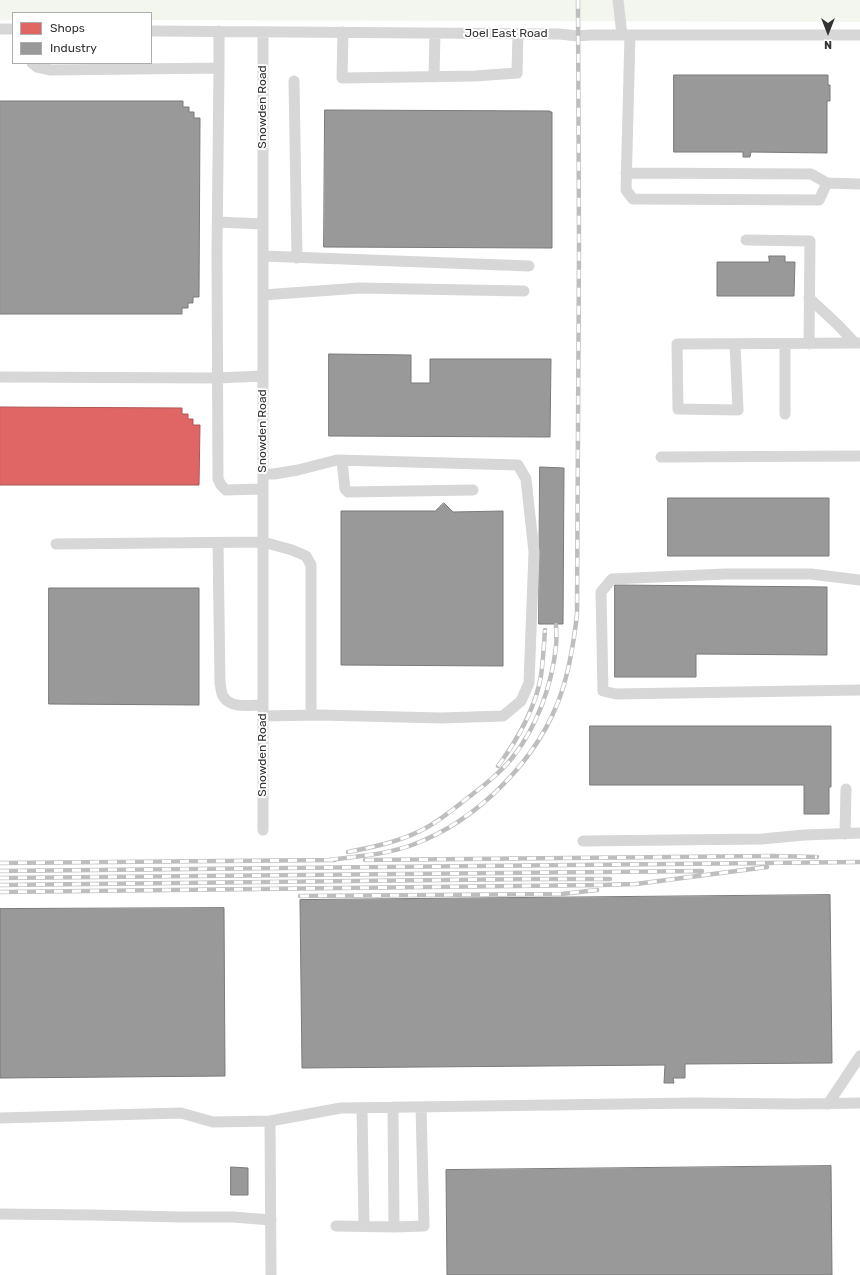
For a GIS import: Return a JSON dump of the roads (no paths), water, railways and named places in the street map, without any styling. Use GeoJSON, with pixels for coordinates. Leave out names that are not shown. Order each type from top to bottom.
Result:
{"type":"FeatureCollection","features":[{"type":"Feature","properties":{"kind":"street"},"geometry":{"type":"LineString","coordinates":[[618,0],[626,35],[626,190],[633,199],[819,200],[827,183]]}},
{"type":"Feature","properties":{"kind":"street"},"geometry":{"type":"LineString","coordinates":[[0,29],[12,29]]}},
{"type":"Feature","properties":{"kind":"street","name":"Joel East Road"},"geometry":{"type":"LineString","coordinates":[[152,31],[559,34],[578,36],[860,35]]}},
{"type":"Feature","properties":{"kind":"street"},"geometry":{"type":"LineString","coordinates":[[219,31],[218,479],[221,486],[226,490],[263,489]]}},
{"type":"Feature","properties":{"kind":"street","name":"Snowden Road"},"geometry":{"type":"LineString","coordinates":[[263,32],[263,830]]}},
{"type":"Feature","properties":{"kind":"street"},"geometry":{"type":"LineString","coordinates":[[343,32],[342,78],[475,76],[517,73],[518,34]]}},
{"type":"Feature","properties":{"kind":"street"},"geometry":{"type":"LineString","coordinates":[[434,77],[435,33]]}},
{"type":"Feature","properties":{"kind":"street"},"geometry":{"type":"LineString","coordinates":[[33,64],[37,67],[51,70],[84,66],[220,68]]}},
{"type":"Feature","properties":{"kind":"street"},"geometry":{"type":"LineString","coordinates":[[294,81],[297,258]]}},
{"type":"Feature","properties":{"kind":"street"},"geometry":{"type":"LineString","coordinates":[[626,173],[811,174],[827,183],[860,184]]}},
{"type":"Feature","properties":{"kind":"street"},"geometry":{"type":"LineString","coordinates":[[218,222],[263,224]]}},
{"type":"Feature","properties":{"kind":"street"},"geometry":{"type":"LineString","coordinates":[[746,240],[810,241],[809,344]]}},
{"type":"Feature","properties":{"kind":"street"},"geometry":{"type":"LineString","coordinates":[[263,256],[529,266]]}},
{"type":"Feature","properties":{"kind":"street"},"geometry":{"type":"LineString","coordinates":[[263,295],[360,288],[524,290]]}},
{"type":"Feature","properties":{"kind":"street"},"geometry":{"type":"LineString","coordinates":[[809,298],[857,343]]}},
{"type":"Feature","properties":{"kind":"street"},"geometry":{"type":"LineString","coordinates":[[734,344],[738,410],[678,408],[676,344],[857,343]]}},
{"type":"Feature","properties":{"kind":"street"},"geometry":{"type":"LineString","coordinates":[[785,344],[785,414]]}},
{"type":"Feature","properties":{"kind":"street"},"geometry":{"type":"LineString","coordinates":[[0,377],[218,378],[263,376]]}},
{"type":"Feature","properties":{"kind":"street"},"geometry":{"type":"LineString","coordinates":[[661,457],[860,456]]}},
{"type":"Feature","properties":{"kind":"street"},"geometry":{"type":"LineString","coordinates":[[218,543],[220,683],[222,695],[226,700],[236,705],[263,711],[311,715],[441,718],[503,716],[521,701],[529,683],[534,552],[526,479],[518,465],[337,460],[298,470],[274,474],[263,474]]}},
{"type":"Feature","properties":{"kind":"street"},"geometry":{"type":"LineString","coordinates":[[342,461],[345,489],[348,492],[473,490]]}},
{"type":"Feature","properties":{"kind":"street"},"geometry":{"type":"LineString","coordinates":[[56,544],[263,542],[292,550],[306,556],[311,565],[311,715]]}},
{"type":"Feature","properties":{"kind":"street"},"geometry":{"type":"LineString","coordinates":[[860,580],[810,574],[725,574],[612,579],[601,592],[603,691],[616,694],[860,690]]}},
{"type":"Feature","properties":{"kind":"street"},"geometry":{"type":"LineString","coordinates":[[844,834],[846,789]]}},
{"type":"Feature","properties":{"kind":"street"},"geometry":{"type":"LineString","coordinates":[[583,841],[762,839],[804,835],[860,833]]}},
{"type":"Feature","properties":{"kind":"street"},"geometry":{"type":"LineString","coordinates":[[828,1104],[860,1056]]}},
{"type":"Feature","properties":{"kind":"street"},"geometry":{"type":"LineString","coordinates":[[0,1118],[181,1113],[213,1122],[270,1121],[341,1108],[693,1103],[860,1103]]}},
{"type":"Feature","properties":{"kind":"street"},"geometry":{"type":"LineString","coordinates":[[336,1226],[424,1226],[421,1107]]}},
{"type":"Feature","properties":{"kind":"street"},"geometry":{"type":"LineString","coordinates":[[362,1108],[364,1226]]}},
{"type":"Feature","properties":{"kind":"street"},"geometry":{"type":"LineString","coordinates":[[393,1108],[394,1227]]}},
{"type":"Feature","properties":{"kind":"street"},"geometry":{"type":"LineString","coordinates":[[270,1121],[272,1275]]}},
{"type":"Feature","properties":{"kind":"street"},"geometry":{"type":"LineString","coordinates":[[0,1214],[233,1217],[271,1220]]}},
{"type":"Feature","properties":{"kind":"railway"},"geometry":{"type":"LineString","coordinates":[[329,860],[381,853],[412,845],[436,834],[460,820],[483,803],[504,784],[539,740],[552,716],[565,682],[575,634],[577,614],[579,247],[578,0]]}},
{"type":"Feature","properties":{"kind":"railway"},"geometry":{"type":"LineString","coordinates":[[348,852],[394,841],[412,835],[426,828],[444,817],[496,775],[507,764],[529,733],[542,705],[554,661],[556,625]]}},
{"type":"Feature","properties":{"kind":"railway"},"geometry":{"type":"LineString","coordinates":[[498,766],[519,735],[535,701],[541,676],[545,630]]}},
{"type":"Feature","properties":{"kind":"railway"},"geometry":{"type":"LineString","coordinates":[[365,860],[771,856],[817,857]]}},
{"type":"Feature","properties":{"kind":"railway"},"geometry":{"type":"LineString","coordinates":[[0,863],[335,860]]}},
{"type":"Feature","properties":{"kind":"railway"},"geometry":{"type":"LineString","coordinates":[[0,871],[860,862]]}},
{"type":"Feature","properties":{"kind":"railway"},"geometry":{"type":"LineString","coordinates":[[0,892],[636,884],[767,867]]}},
{"type":"Feature","properties":{"kind":"railway"},"geometry":{"type":"LineString","coordinates":[[0,878],[702,871]]}},
{"type":"Feature","properties":{"kind":"railway"},"geometry":{"type":"LineString","coordinates":[[0,885],[610,879]]}},
{"type":"Feature","properties":{"kind":"railway"},"geometry":{"type":"LineString","coordinates":[[300,896],[562,894],[597,890]]}}]}
